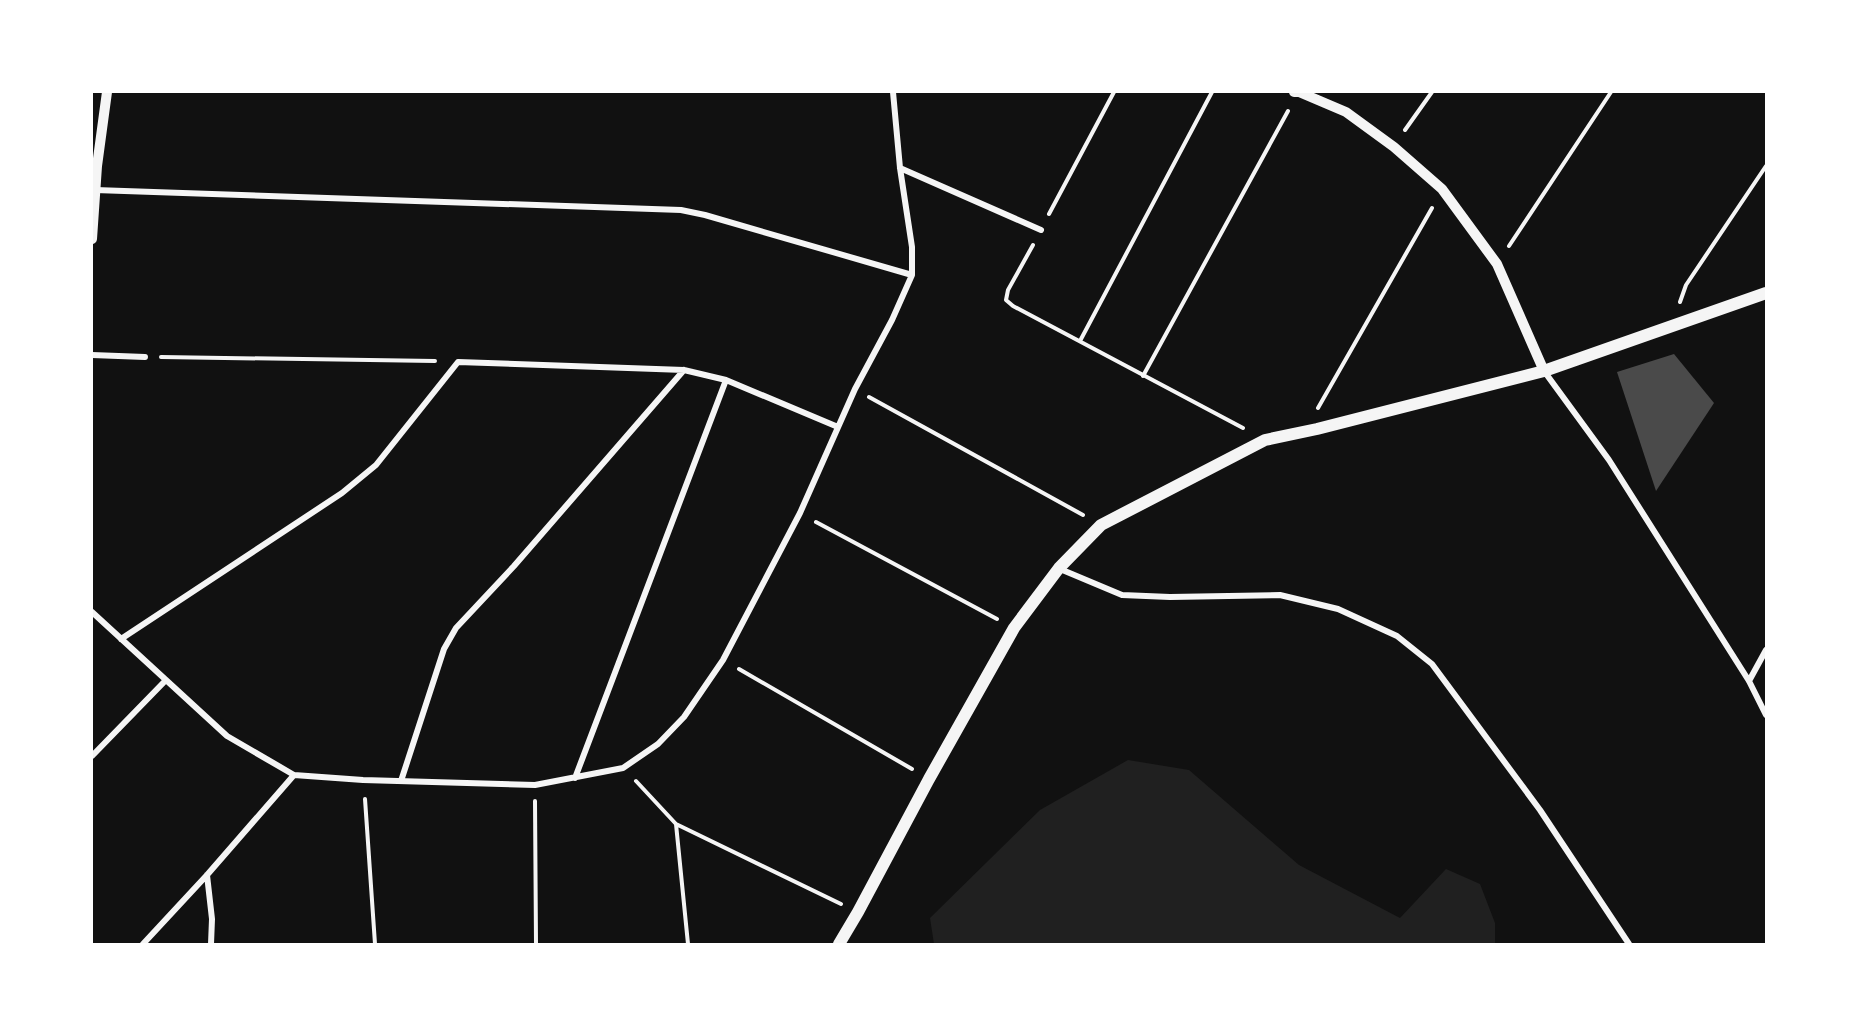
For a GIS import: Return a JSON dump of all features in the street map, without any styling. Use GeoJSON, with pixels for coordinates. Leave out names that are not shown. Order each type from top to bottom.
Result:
{"type":"FeatureCollection","features":[{"type":"Feature","properties":{"kind":"main road"},"geometry":{"type":"LineString","coordinates":[[838,945],[1014,628],[1059,568],[1101,525],[1265,440],[1544,371],[1767,292]]}},
{"type":"Feature","properties":{"kind":"street"},"geometry":{"type":"LineString","coordinates":[[92,239],[94,165],[107,92]]}},
{"type":"Feature","properties":{"kind":"street"},"geometry":{"type":"LineString","coordinates":[[92,612],[227,736],[294,775],[363,780],[535,785],[623,768],[658,744],[684,717],[723,660],[800,513],[855,389],[892,320],[912,275],[912,247],[900,168],[893,92]]}},
{"type":"Feature","properties":{"kind":"street"},"geometry":{"type":"LineString","coordinates":[[1294,92],[1346,112],[1394,147],[1442,189],[1497,264],[1544,371],[1609,460],[1749,681],[1767,715]]}},
{"type":"Feature","properties":{"kind":"street"},"geometry":{"type":"LineString","coordinates":[[900,168],[1041,230]]}},
{"type":"Feature","properties":{"kind":"street"},"geometry":{"type":"LineString","coordinates":[[95,190],[681,210],[912,275]]}},
{"type":"Feature","properties":{"kind":"street"},"geometry":{"type":"LineString","coordinates":[[92,355],[145,357]]}},
{"type":"Feature","properties":{"kind":"street"},"geometry":{"type":"LineString","coordinates":[[121,639],[342,493],[376,465],[458,362],[684,370],[726,380],[838,427]]}},
{"type":"Feature","properties":{"kind":"street"},"geometry":{"type":"LineString","coordinates":[[401,781],[444,649],[456,628],[514,566],[684,370]]}},
{"type":"Feature","properties":{"kind":"street"},"geometry":{"type":"LineString","coordinates":[[574,777],[726,380]]}},
{"type":"Feature","properties":{"kind":"street"},"geometry":{"type":"LineString","coordinates":[[1059,568],[1122,595],[1170,597],[1280,595],[1338,609],[1397,636],[1432,664],[1540,810],[1629,945]]}},
{"type":"Feature","properties":{"kind":"street"},"geometry":{"type":"LineString","coordinates":[[1749,681],[1767,650]]}},
{"type":"Feature","properties":{"kind":"street"},"geometry":{"type":"LineString","coordinates":[[92,756],[166,680]]}},
{"type":"Feature","properties":{"kind":"street"},"geometry":{"type":"LineString","coordinates":[[143,945],[294,775]]}},
{"type":"Feature","properties":{"kind":"street"},"geometry":{"type":"LineString","coordinates":[[207,875],[212,919],[211,945]]}},
{"type":"Feature","properties":{"kind":"path"},"geometry":{"type":"LineString","coordinates":[[1114,92],[1008,290],[1006,300],[1013,306],[1265,440]]}},
{"type":"Feature","properties":{"kind":"path"},"geometry":{"type":"LineString","coordinates":[[1080,340],[1212,92]]}},
{"type":"Feature","properties":{"kind":"path"},"geometry":{"type":"LineString","coordinates":[[1143,376],[1299,92]]}},
{"type":"Feature","properties":{"kind":"path"},"geometry":{"type":"LineString","coordinates":[[1394,147],[1432,92]]}},
{"type":"Feature","properties":{"kind":"path"},"geometry":{"type":"LineString","coordinates":[[1497,264],[1611,92]]}},
{"type":"Feature","properties":{"kind":"path"},"geometry":{"type":"LineString","coordinates":[[1674,324],[1686,285],[1767,166]]}},
{"type":"Feature","properties":{"kind":"path"},"geometry":{"type":"LineString","coordinates":[[1304,431],[1442,189]]}},
{"type":"Feature","properties":{"kind":"path"},"geometry":{"type":"LineString","coordinates":[[145,357],[458,362]]}},
{"type":"Feature","properties":{"kind":"path"},"geometry":{"type":"LineString","coordinates":[[855,389],[1101,525]]}},
{"type":"Feature","properties":{"kind":"path"},"geometry":{"type":"LineString","coordinates":[[800,513],[1014,628]]}},
{"type":"Feature","properties":{"kind":"path"},"geometry":{"type":"LineString","coordinates":[[723,660],[929,779]]}},
{"type":"Feature","properties":{"kind":"path"},"geometry":{"type":"LineString","coordinates":[[623,768],[676,824],[858,912]]}},
{"type":"Feature","properties":{"kind":"path"},"geometry":{"type":"LineString","coordinates":[[363,780],[375,945]]}},
{"type":"Feature","properties":{"kind":"path"},"geometry":{"type":"LineString","coordinates":[[535,785],[537,945]]}},
{"type":"Feature","properties":{"kind":"path"},"geometry":{"type":"LineString","coordinates":[[676,824],[688,945]]}},
{"type":"Feature","properties":{"kind":"shaded area"},"geometry":{"type":"Polygon","coordinates":[[[1128,760],[1189,770],[1299,865],[1400,918],[1446,869],[1480,884],[1495,923],[1495,944],[934,944],[930,918],[1040,810],[1128,760]]]}},
{"type":"Feature","properties":{"kind":"building"},"geometry":{"type":"Polygon","coordinates":[[[1674,354],[1714,403],[1656,491],[1617,372],[1674,354]]]}}]}
